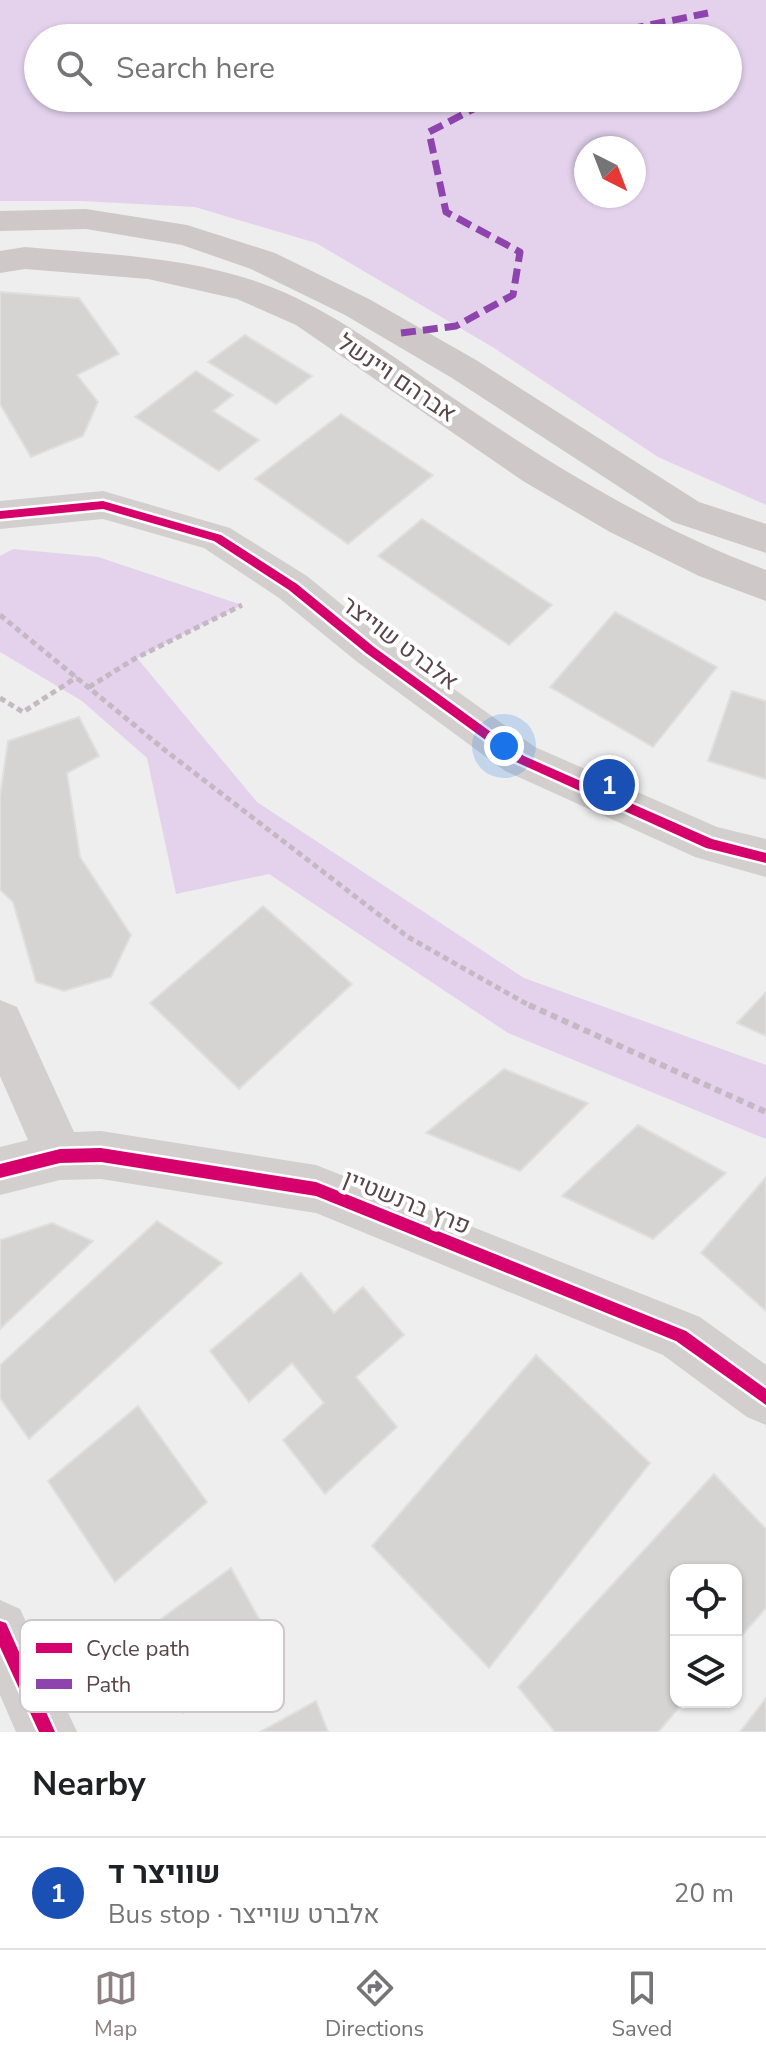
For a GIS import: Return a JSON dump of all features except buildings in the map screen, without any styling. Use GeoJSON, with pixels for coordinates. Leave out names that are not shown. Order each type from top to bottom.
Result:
{"type":"FeatureCollection","features":[{"type":"Feature","properties":{"kind":"main road","name":"אברהם ויינשל"},"geometry":{"type":"LineString","coordinates":[[0,221],[86,219],[187,235],[263,261],[357,307],[464,369],[686,512],[766,539]]}},
{"type":"Feature","properties":{"kind":"main road","name":"אברהם ויינשל"},"geometry":{"type":"LineString","coordinates":[[0,262],[25,258],[148,268],[246,290],[308,317],[536,472],[610,515],[713,566],[766,586]]}},
{"type":"Feature","properties":{"kind":"street","name":"אלברט שוייצר"},"geometry":{"type":"LineString","coordinates":[[0,515],[103,505],[217,538],[293,587],[370,650],[520,759],[710,844],[766,858]]}},
{"type":"Feature","properties":{"kind":"street"},"geometry":{"type":"LineString","coordinates":[[0,1022],[60,1156]]}},
{"type":"Feature","properties":{"kind":"street","name":"פרץ ברנשטיין"},"geometry":{"type":"LineString","coordinates":[[0,1171],[60,1156],[101,1155],[316,1189],[681,1336],[766,1398]]}},
{"type":"Feature","properties":{"kind":"street"},"geometry":{"type":"LineString","coordinates":[[0,1629],[20,1673]]}},
{"type":"Feature","properties":{"kind":"street"},"geometry":{"type":"LineString","coordinates":[[38,1712],[47,1732]]}},
{"type":"Feature","properties":{"kind":"path"},"geometry":{"type":"LineString","coordinates":[[89,687],[136,658],[242,605]]}},
{"type":"Feature","properties":{"kind":"path"},"geometry":{"type":"LineString","coordinates":[[0,615],[166,751],[408,937],[549,1017],[766,1112]]}},
{"type":"Feature","properties":{"kind":"path"},"geometry":{"type":"LineString","coordinates":[[0,698],[23,712],[77,677]]}},
{"type":"Feature","properties":{"kind":"shaded area"},"geometry":{"type":"Polygon","coordinates":[[[0,0],[766,0],[766,505],[658,457],[494,348],[316,243],[195,207],[81,201],[0,201],[0,0]]]}},
{"type":"Feature","properties":{"kind":"shaded area"},"geometry":{"type":"Polygon","coordinates":[[[13,549],[98,557],[242,605],[137,658],[257,802],[524,978],[766,1065],[766,1139],[508,1033],[269,874],[176,894],[147,758],[82,701],[0,652],[0,556],[13,549]]]}},
{"type":"Feature","properties":{"kind":"marked path"},"geometry":{"type":"LineString","coordinates":[[654,24],[708,13]]}},
{"type":"Feature","properties":{"kind":"marked path"},"geometry":{"type":"LineString","coordinates":[[401,333],[456,326],[513,295],[520,252],[446,212],[429,132],[468,112]]}},
{"type":"Feature","properties":{"kind":"cycle path"},"geometry":{"type":"LineString","coordinates":[[0,515],[103,505],[217,538],[293,587],[370,650],[520,759],[710,844],[766,858]]}},
{"type":"Feature","properties":{"kind":"cycle path"},"geometry":{"type":"LineString","coordinates":[[0,1171],[60,1156],[101,1155],[316,1189],[681,1336],[766,1398]]}},
{"type":"Feature","properties":{"kind":"cycle path"},"geometry":{"type":"LineString","coordinates":[[0,1629],[20,1673]]}},
{"type":"Feature","properties":{"kind":"cycle path"},"geometry":{"type":"LineString","coordinates":[[38,1712],[47,1732]]}},
{"type":"Feature","properties":{"kind":"place","name":"שוויצר ד"},"geometry":{"type":"Point","coordinates":[609,785]}}]}
